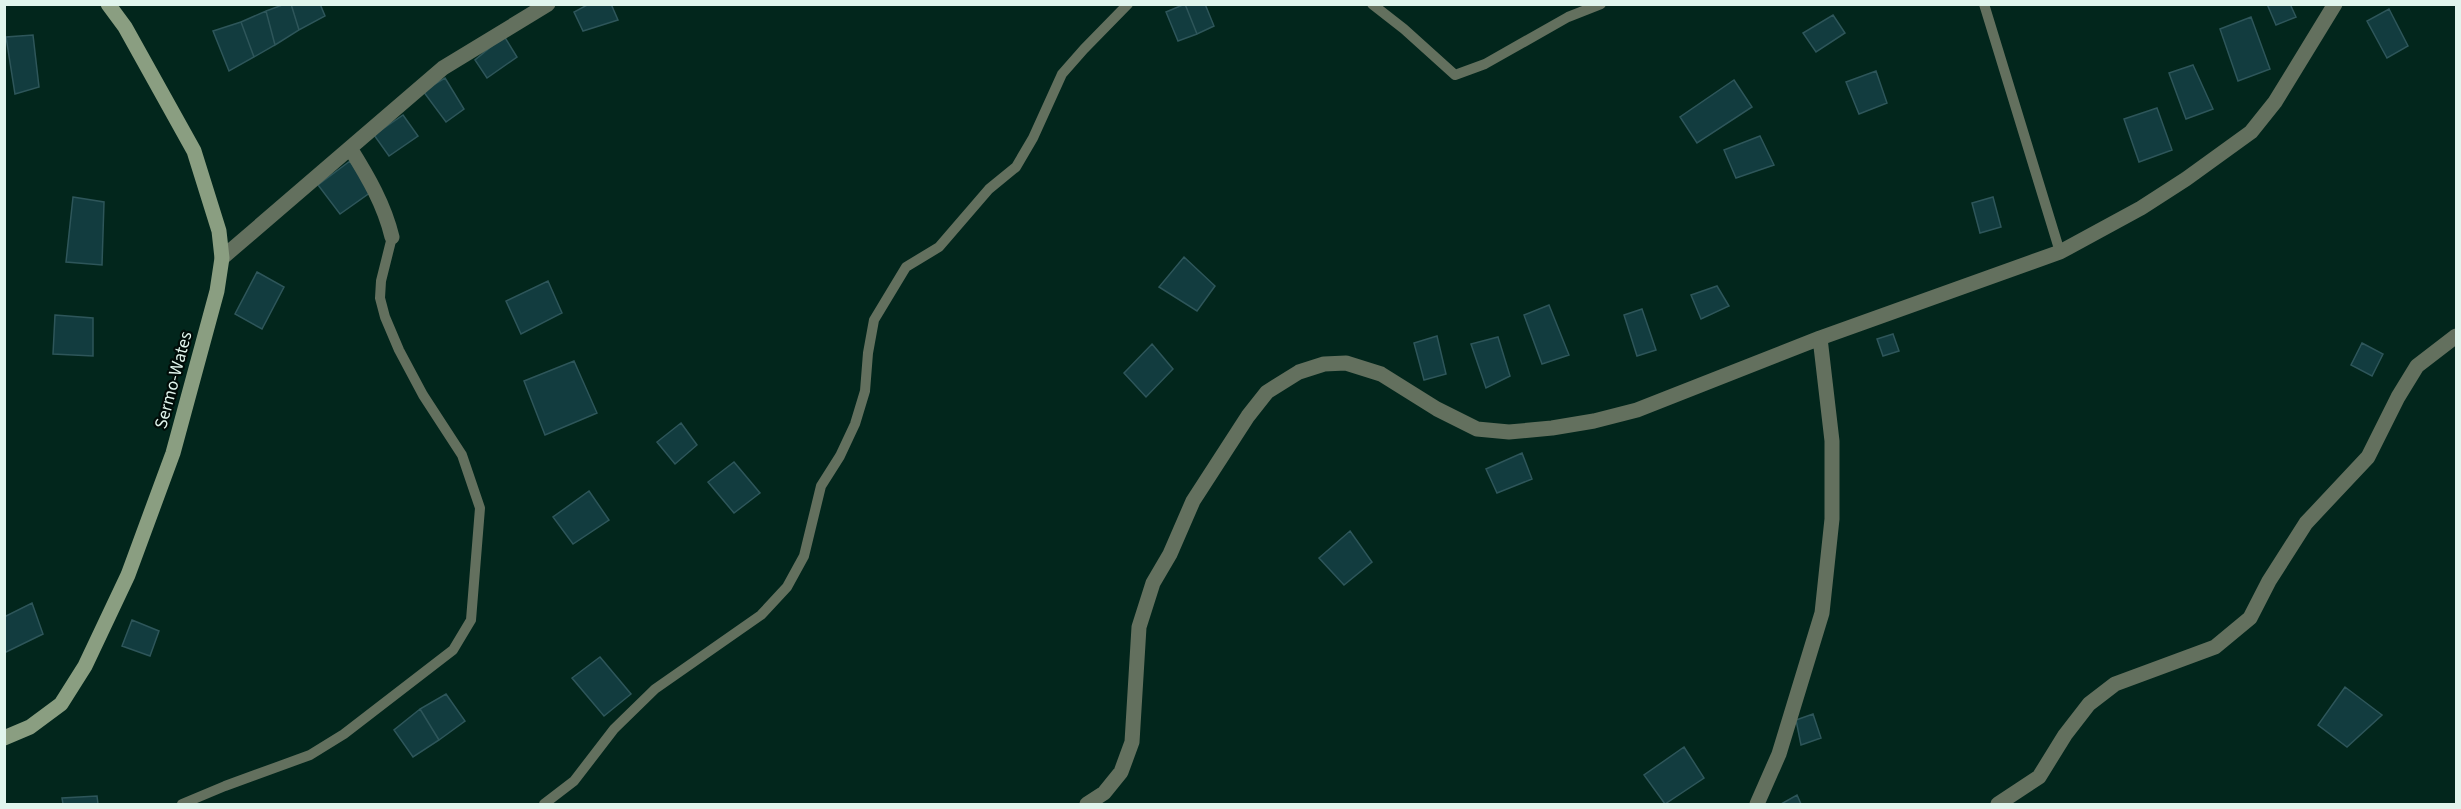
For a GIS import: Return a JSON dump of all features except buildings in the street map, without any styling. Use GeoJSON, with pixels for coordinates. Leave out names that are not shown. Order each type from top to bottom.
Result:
{"type":"FeatureCollection","features":[{"type":"Feature","properties":{"kind":"main road","name":"Sermo-Wates"},"geometry":{"type":"LineString","coordinates":[[4,738],[30,727],[61,704],[85,666],[124,585],[173,453],[217,291],[222,258],[219,231],[194,151],[125,27],[108,4]]}},
{"type":"Feature","properties":{"kind":"street"},"geometry":{"type":"LineString","coordinates":[[222,258],[443,68],[548,4]]}},
{"type":"Feature","properties":{"kind":"street"},"geometry":{"type":"LineString","coordinates":[[1087,804],[1104,794],[1121,772],[1132,742],[1139,627],[1153,583],[1170,554],[1192,501],[1248,416],[1267,392],[1299,372],[1324,364],[1346,363],[1381,374],[1437,409],[1477,429],[1509,432],[1594,421],[1637,410],[1820,338],[2060,252],[2141,208],[2251,132],[2275,102],[2335,4]]}},
{"type":"Feature","properties":{"kind":"street"},"geometry":{"type":"LineString","coordinates":[[350,148],[375,189],[387,216],[392,237]]}},
{"type":"Feature","properties":{"kind":"street"},"geometry":{"type":"LineString","coordinates":[[1998,804],[2039,777],[2065,735],[2089,704],[2115,684],[2215,647],[2250,618],[2269,581],[2306,523],[2368,457],[2398,397],[2417,366],[2457,336]]}},
{"type":"Feature","properties":{"kind":"street"},"geometry":{"type":"LineString","coordinates":[[1757,804],[1779,754],[1822,614],[1832,519],[1832,441],[1820,338]]}},
{"type":"Feature","properties":{"kind":"lane"},"geometry":{"type":"LineString","coordinates":[[544,804],[574,781],[614,729],[655,689],[761,615],[787,587],[804,556],[821,486],[840,456],[855,424],[865,391],[868,353],[874,320],[906,267],[939,247],[989,189],[1016,168],[1033,138],[1062,75],[1128,4]]}},
{"type":"Feature","properties":{"kind":"lane"},"geometry":{"type":"LineString","coordinates":[[1372,4],[1404,29],[1455,75],[1485,64],[1568,17],[1601,4]]}},
{"type":"Feature","properties":{"kind":"lane"},"geometry":{"type":"LineString","coordinates":[[1984,4],[2060,252]]}},
{"type":"Feature","properties":{"kind":"lane"},"geometry":{"type":"LineString","coordinates":[[182,804],[310,755],[344,734],[453,650],[471,620],[480,508],[462,455],[423,395],[399,350],[385,317],[380,298],[381,281],[392,237]]}}]}
